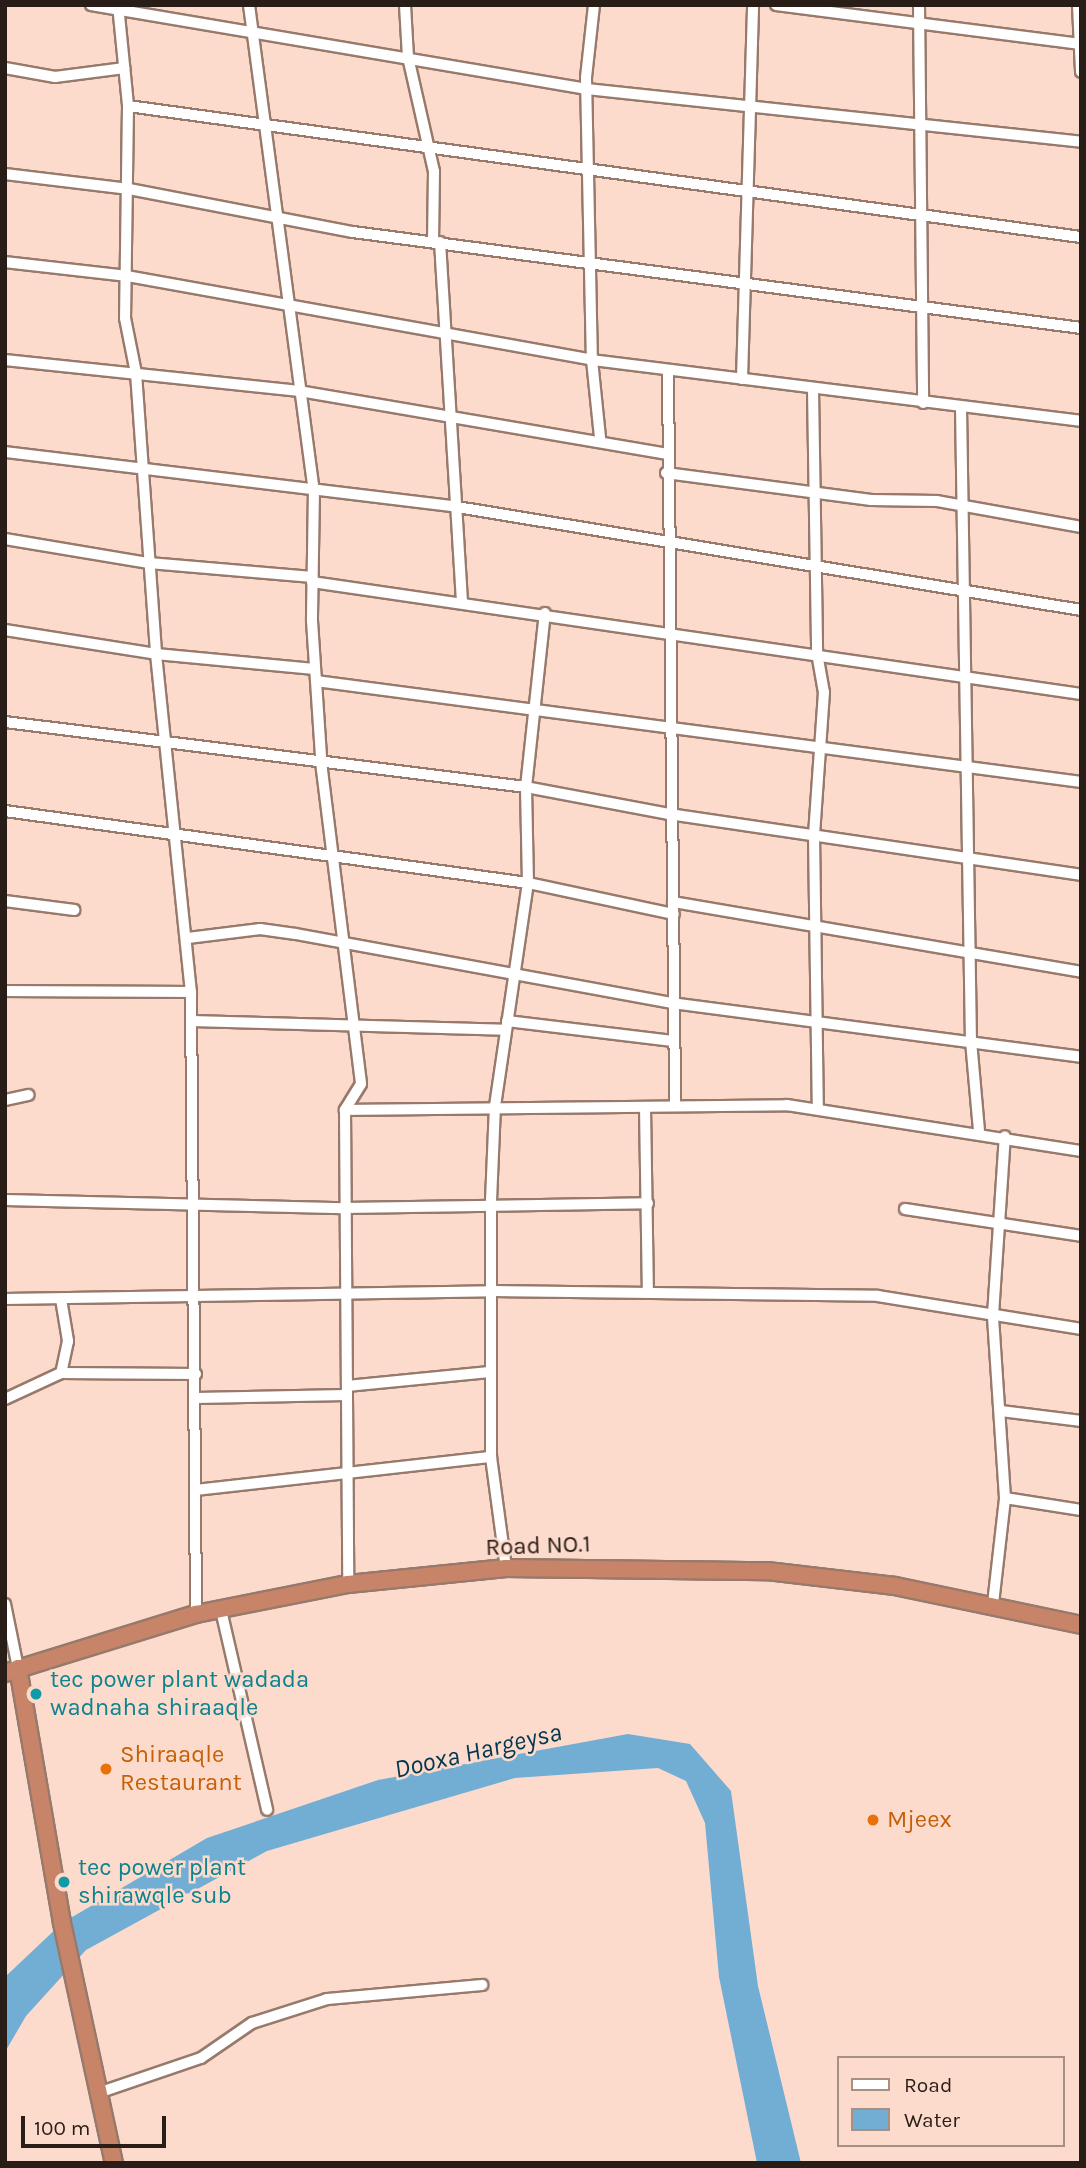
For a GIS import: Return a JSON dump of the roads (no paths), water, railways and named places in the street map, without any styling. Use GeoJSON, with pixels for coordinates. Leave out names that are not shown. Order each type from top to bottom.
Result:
{"type":"FeatureCollection","features":[{"type":"Feature","properties":{"kind":"highway","name":"Road NO.1"},"geometry":{"type":"LineString","coordinates":[[12,1670],[220,1609],[348,1584],[506,1568],[767,1571],[993,1604],[1081,1625]]}},
{"type":"Feature","properties":{"kind":"highway"},"geometry":{"type":"LineString","coordinates":[[12,1670],[114,2163]]}},
{"type":"Feature","properties":{"kind":"street"},"geometry":{"type":"LineString","coordinates":[[91,5],[119,7],[587,89],[750,103],[1081,142]]}},
{"type":"Feature","properties":{"kind":"street"},"geometry":{"type":"LineString","coordinates":[[249,5],[286,306],[314,489],[314,669],[321,762],[349,1023],[361,1084],[345,1110],[346,1391],[350,1474],[348,1584]]}},
{"type":"Feature","properties":{"kind":"street"},"geometry":{"type":"LineString","coordinates":[[405,5],[408,57],[424,111],[425,148],[434,171],[436,242],[445,332],[462,601]]}},
{"type":"Feature","properties":{"kind":"street"},"geometry":{"type":"LineString","coordinates":[[594,5],[587,89],[593,265],[592,360],[600,438]]}},
{"type":"Feature","properties":{"kind":"street"},"geometry":{"type":"LineString","coordinates":[[742,379],[749,280],[746,194],[753,5]]}},
{"type":"Feature","properties":{"kind":"street"},"geometry":{"type":"LineString","coordinates":[[776,5],[1080,44]]}},
{"type":"Feature","properties":{"kind":"street"},"geometry":{"type":"LineString","coordinates":[[919,5],[923,402]]}},
{"type":"Feature","properties":{"kind":"street"},"geometry":{"type":"LineString","coordinates":[[1079,5],[1081,72]]}},
{"type":"Feature","properties":{"kind":"street"},"geometry":{"type":"LineString","coordinates":[[119,7],[128,106],[130,189],[125,318],[136,373],[156,654],[188,938],[191,992],[196,1614]]}},
{"type":"Feature","properties":{"kind":"street"},"geometry":{"type":"LineString","coordinates":[[5,68],[55,77],[124,68]]}},
{"type":"Feature","properties":{"kind":"street"},"geometry":{"type":"LineString","coordinates":[[128,106],[746,194],[1081,237]]}},
{"type":"Feature","properties":{"kind":"street"},"geometry":{"type":"LineString","coordinates":[[5,174],[130,189],[275,216],[593,265],[749,280],[1081,328]]}},
{"type":"Feature","properties":{"kind":"street"},"geometry":{"type":"LineString","coordinates":[[5,262],[127,276],[592,360],[1081,421]]}},
{"type":"Feature","properties":{"kind":"street"},"geometry":{"type":"LineString","coordinates":[[5,360],[299,391],[451,418],[600,438],[666,454]]}},
{"type":"Feature","properties":{"kind":"street"},"geometry":{"type":"LineString","coordinates":[[668,370],[665,542],[674,632],[669,725],[669,814],[675,1104]]}},
{"type":"Feature","properties":{"kind":"street"},"geometry":{"type":"LineString","coordinates":[[813,389],[814,567],[822,745],[814,834],[820,927],[818,1109]]}},
{"type":"Feature","properties":{"kind":"street"},"geometry":{"type":"LineString","coordinates":[[961,407],[969,595],[968,770],[973,955],[971,1041],[979,1130]]}},
{"type":"Feature","properties":{"kind":"street"},"geometry":{"type":"LineString","coordinates":[[5,452],[145,473],[314,489],[457,507],[969,595],[1081,610]]}},
{"type":"Feature","properties":{"kind":"street"},"geometry":{"type":"LineString","coordinates":[[666,472],[814,492],[967,506],[1081,527]]}},
{"type":"Feature","properties":{"kind":"street"},"geometry":{"type":"LineString","coordinates":[[5,539],[149,563],[312,579],[817,653],[969,681],[1081,694]]}},
{"type":"Feature","properties":{"kind":"street"},"geometry":{"type":"LineString","coordinates":[[506,1568],[491,1457],[489,1372],[494,1291],[491,1201],[495,1106],[528,883],[526,787],[545,613]]}},
{"type":"Feature","properties":{"kind":"street"},"geometry":{"type":"LineString","coordinates":[[5,630],[156,654],[314,669]]}},
{"type":"Feature","properties":{"kind":"street"},"geometry":{"type":"LineString","coordinates":[[316,681],[822,745],[968,770],[1081,782]]}},
{"type":"Feature","properties":{"kind":"street"},"geometry":{"type":"LineString","coordinates":[[5,722],[526,787],[669,814],[1081,875]]}},
{"type":"Feature","properties":{"kind":"street"},"geometry":{"type":"LineString","coordinates":[[5,811],[528,883],[673,908],[820,927],[1081,972]]}},
{"type":"Feature","properties":{"kind":"street"},"geometry":{"type":"LineString","coordinates":[[5,901],[74,910]]}},
{"type":"Feature","properties":{"kind":"street"},"geometry":{"type":"LineString","coordinates":[[188,938],[260,929],[515,972],[672,1003],[821,1020],[1081,1057]]}},
{"type":"Feature","properties":{"kind":"street"},"geometry":{"type":"LineString","coordinates":[[5,991],[191,992]]}},
{"type":"Feature","properties":{"kind":"street"},"geometry":{"type":"LineString","coordinates":[[192,1021],[506,1026],[673,1041]]}},
{"type":"Feature","properties":{"kind":"street"},"geometry":{"type":"LineString","coordinates":[[5,1100],[28,1095]]}},
{"type":"Feature","properties":{"kind":"street"},"geometry":{"type":"LineString","coordinates":[[345,1110],[495,1106],[645,1107],[675,1104],[818,1109],[979,1130],[1081,1151]]}},
{"type":"Feature","properties":{"kind":"street"},"geometry":{"type":"LineString","coordinates":[[645,1107],[648,1292]]}},
{"type":"Feature","properties":{"kind":"street"},"geometry":{"type":"LineString","coordinates":[[993,1604],[1005,1498],[993,1315],[995,1221],[1005,1136]]}},
{"type":"Feature","properties":{"kind":"street"},"geometry":{"type":"LineString","coordinates":[[5,1200],[344,1208],[491,1201],[648,1203]]}},
{"type":"Feature","properties":{"kind":"street"},"geometry":{"type":"LineString","coordinates":[[905,1209],[1081,1236]]}},
{"type":"Feature","properties":{"kind":"street"},"geometry":{"type":"LineString","coordinates":[[5,1300],[195,1299],[494,1291],[878,1296],[1081,1329]]}},
{"type":"Feature","properties":{"kind":"street"},"geometry":{"type":"LineString","coordinates":[[61,1300],[68,1342],[61,1373]]}},
{"type":"Feature","properties":{"kind":"street"},"geometry":{"type":"LineString","coordinates":[[196,1398],[346,1391],[489,1372]]}},
{"type":"Feature","properties":{"kind":"street"},"geometry":{"type":"LineString","coordinates":[[5,1399],[61,1373],[196,1374]]}},
{"type":"Feature","properties":{"kind":"street"},"geometry":{"type":"LineString","coordinates":[[1001,1411],[1081,1421]]}},
{"type":"Feature","properties":{"kind":"street"},"geometry":{"type":"LineString","coordinates":[[196,1490],[491,1457]]}},
{"type":"Feature","properties":{"kind":"street"},"geometry":{"type":"LineString","coordinates":[[1005,1498],[1081,1510]]}},
{"type":"Feature","properties":{"kind":"street"},"geometry":{"type":"LineString","coordinates":[[5,1604],[12,1670]]}},
{"type":"Feature","properties":{"kind":"street"},"geometry":{"type":"LineString","coordinates":[[220,1609],[267,1810]]}},
{"type":"Feature","properties":{"kind":"street"},"geometry":{"type":"LineString","coordinates":[[98,2093],[201,2058],[252,2023],[327,1999],[482,1985]]}},
{"type":"Feature","properties":{"kind":"water"},"geometry":{"type":"Polygon","coordinates":[[[628,1734],[690,1744],[731,1791],[758,1986],[801,2163],[757,2163],[719,1977],[705,1823],[686,1781],[658,1768],[515,1778],[267,1851],[86,1950],[26,2016],[5,2052],[5,1977],[62,1923],[207,1838],[378,1780],[628,1734]]]}},
{"type":"Feature","properties":{"kind":"place","name":"tec power plant wadada wadnaha shiraaqle"},"geometry":{"type":"Point","coordinates":[36,1694]}},
{"type":"Feature","properties":{"kind":"place","name":"Shiraaqle Restaurant"},"geometry":{"type":"Point","coordinates":[106,1769]}},
{"type":"Feature","properties":{"kind":"place","name":"Mjeex"},"geometry":{"type":"Point","coordinates":[873,1820]}},
{"type":"Feature","properties":{"kind":"place","name":"tec power plant shirawqle sub"},"geometry":{"type":"Point","coordinates":[64,1882]}},
{"type":"Feature","properties":{"kind":"water label","name":"Dooxa Hargeysa"},"geometry":{"type":"Point","coordinates":[478,1751]}}]}
